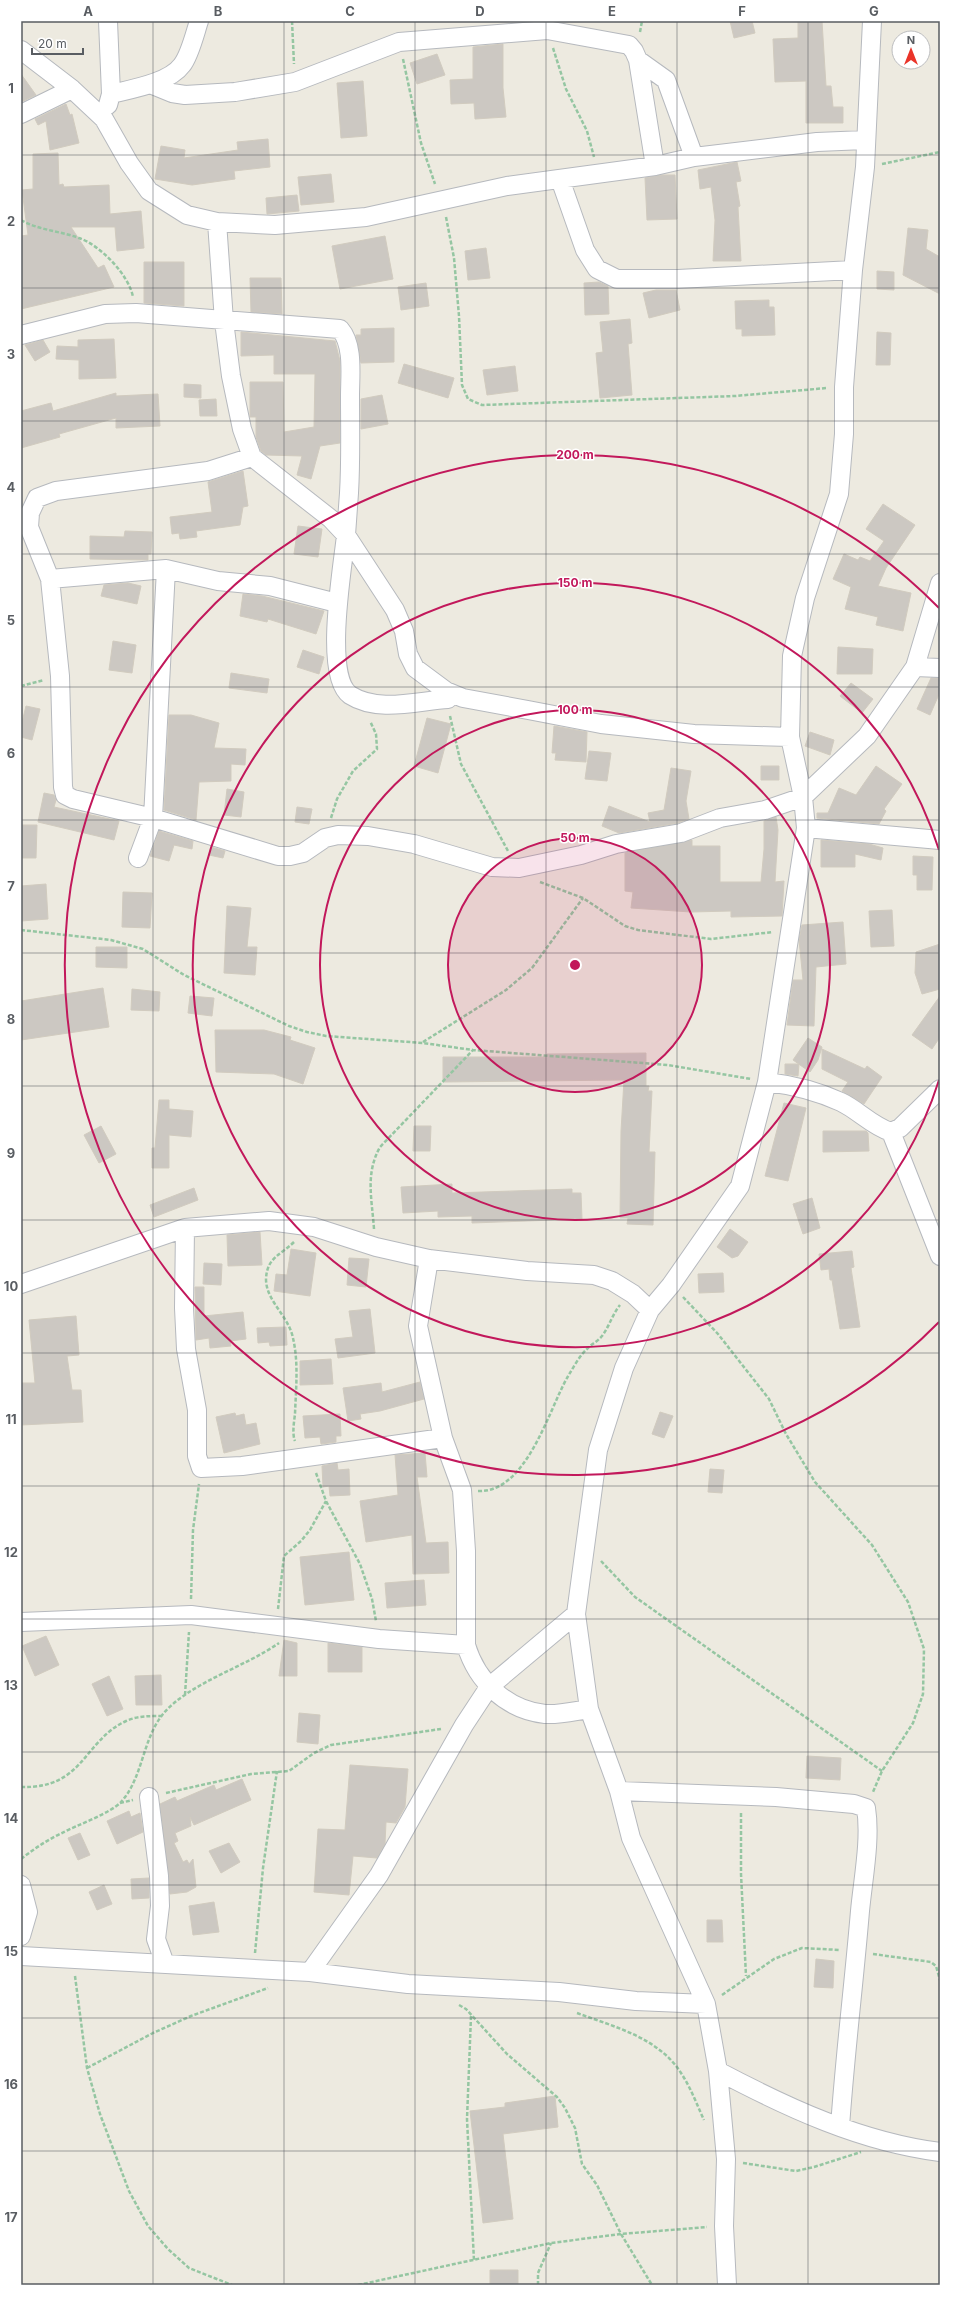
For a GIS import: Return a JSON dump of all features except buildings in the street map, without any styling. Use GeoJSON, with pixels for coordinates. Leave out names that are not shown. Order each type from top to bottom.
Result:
{"type":"FeatureCollection","features":[{"type":"Feature","properties":{"kind":"street"},"geometry":{"type":"LineString","coordinates":[[104,119],[111,94],[108,21]]}},
{"type":"Feature","properties":{"kind":"street"},"geometry":{"type":"LineString","coordinates":[[111,94],[150,84],[168,75],[182,65],[199,21]]}},
{"type":"Feature","properties":{"kind":"street"},"geometry":{"type":"LineString","coordinates":[[726,2285],[724,2226],[726,2159],[718,2071],[706,2004],[631,1838],[619,1791],[589,1708],[576,1614],[598,1450],[624,1368],[650,1310],[671,1285],[740,1186],[767,1082],[806,828],[803,797],[790,737],[792,656],[805,598],[839,494],[844,434],[844,387],[853,270],[864,167],[872,21]]}},
{"type":"Feature","properties":{"kind":"street"},"geometry":{"type":"LineString","coordinates":[[150,84],[172,93],[198,95],[270,88],[295,82],[399,42],[547,30],[629,45],[634,51],[638,60],[655,166]]}},
{"type":"Feature","properties":{"kind":"street"},"geometry":{"type":"LineString","coordinates":[[21,50],[72,89],[104,119],[129,163],[149,191],[187,215],[217,222],[275,225],[366,218],[506,186],[655,166],[694,157],[817,142],[865,140]]}},
{"type":"Feature","properties":{"kind":"street"},"geometry":{"type":"LineString","coordinates":[[638,60],[666,80],[694,157]]}},
{"type":"Feature","properties":{"kind":"street"},"geometry":{"type":"LineString","coordinates":[[21,114],[72,89]]}},
{"type":"Feature","properties":{"kind":"street"},"geometry":{"type":"LineString","coordinates":[[560,179],[585,250],[597,269],[617,279],[678,279],[853,270]]}},
{"type":"Feature","properties":{"kind":"street"},"geometry":{"type":"LineString","coordinates":[[217,222],[224,321],[234,391],[242,429],[252,457],[332,519],[346,536],[395,610],[404,631],[408,654],[416,668],[446,691],[463,698],[601,724],[694,734],[790,737]]}},
{"type":"Feature","properties":{"kind":"street"},"geometry":{"type":"LineString","coordinates":[[21,335],[105,314],[136,313],[224,321],[328,326],[340,328],[346,336],[350,370],[351,463],[346,536],[337,603],[339,676],[343,688],[364,702],[388,705],[448,699]]}},
{"type":"Feature","properties":{"kind":"street"},"geometry":{"type":"LineString","coordinates":[[252,457],[208,471],[56,491],[37,498],[30,513],[29,527],[50,579],[60,676],[63,787],[65,795],[73,799],[153,818],[278,856],[290,856],[303,853],[325,838],[338,835],[383,839],[414,844],[492,867],[519,868],[581,855],[616,844],[681,833],[720,818],[765,810],[803,797],[867,736],[915,667],[940,583]]}},
{"type":"Feature","properties":{"kind":"street"},"geometry":{"type":"LineString","coordinates":[[50,579],[166,569],[218,581],[270,586],[337,603]]}},
{"type":"Feature","properties":{"kind":"street"},"geometry":{"type":"LineString","coordinates":[[138,858],[153,818],[166,569]]}},
{"type":"Feature","properties":{"kind":"street"},"geometry":{"type":"LineString","coordinates":[[915,667],[940,668]]}},
{"type":"Feature","properties":{"kind":"street"},"geometry":{"type":"LineString","coordinates":[[806,828],[940,840]]}},
{"type":"Feature","properties":{"kind":"street"},"geometry":{"type":"LineString","coordinates":[[767,1082],[814,1091],[842,1102],[876,1125],[891,1132],[940,1256]]}},
{"type":"Feature","properties":{"kind":"street"},"geometry":{"type":"LineString","coordinates":[[891,1132],[900,1128],[940,1089]]}},
{"type":"Feature","properties":{"kind":"street"},"geometry":{"type":"LineString","coordinates":[[21,1284],[186,1228],[269,1221],[314,1227],[376,1247],[429,1259],[526,1271],[594,1276],[612,1281],[632,1294],[650,1310]]}},
{"type":"Feature","properties":{"kind":"street"},"geometry":{"type":"LineString","coordinates":[[186,1228],[184,1308],[186,1349],[197,1410],[197,1456],[201,1468],[242,1466],[443,1438]]}},
{"type":"Feature","properties":{"kind":"street"},"geometry":{"type":"LineString","coordinates":[[429,1259],[418,1326],[443,1438],[462,1490],[466,1552],[466,1645],[475,1668],[489,1686],[509,1703],[530,1710],[558,1714],[589,1708]]}},
{"type":"Feature","properties":{"kind":"street"},"geometry":{"type":"LineString","coordinates":[[310,1972],[379,1875],[464,1725],[489,1686],[576,1614]]}},
{"type":"Feature","properties":{"kind":"street"},"geometry":{"type":"LineString","coordinates":[[21,1622],[191,1615],[379,1639],[466,1645]]}},
{"type":"Feature","properties":{"kind":"street"},"geometry":{"type":"LineString","coordinates":[[619,1791],[741,1796],[854,1804],[866,1808],[867,1832],[857,1951],[847,2033],[840,2127]]}},
{"type":"Feature","properties":{"kind":"street"},"geometry":{"type":"LineString","coordinates":[[149,1797],[159,1876],[160,1906],[156,1939],[165,1964]]}},
{"type":"Feature","properties":{"kind":"street"},"geometry":{"type":"LineString","coordinates":[[21,1884],[28,1912],[21,1936]]}},
{"type":"Feature","properties":{"kind":"street"},"geometry":{"type":"LineString","coordinates":[[21,1956],[310,1972],[408,1984],[559,1992],[636,2001],[706,2004]]}},
{"type":"Feature","properties":{"kind":"street"},"geometry":{"type":"LineString","coordinates":[[718,2071],[778,2103],[840,2127],[885,2143],[940,2152]]}},
{"type":"Feature","properties":{"kind":"path"},"geometry":{"type":"LineString","coordinates":[[292,21],[295,82]]}},
{"type":"Feature","properties":{"kind":"path"},"geometry":{"type":"LineString","coordinates":[[547,30],[566,89],[587,131],[594,151],[593,175]]}},
{"type":"Feature","properties":{"kind":"path"},"geometry":{"type":"LineString","coordinates":[[399,42],[421,143],[441,202],[454,258],[460,316],[462,386],[468,399],[482,405],[735,396],[844,387]]}},
{"type":"Feature","properties":{"kind":"path"},"geometry":{"type":"LineString","coordinates":[[864,167],[940,152]]}},
{"type":"Feature","properties":{"kind":"path"},"geometry":{"type":"LineString","coordinates":[[21,220],[30,225],[80,238],[90,243],[124,275],[132,289],[136,313]]}},
{"type":"Feature","properties":{"kind":"path"},"geometry":{"type":"LineString","coordinates":[[21,686],[60,676]]}},
{"type":"Feature","properties":{"kind":"path"},"geometry":{"type":"LineString","coordinates":[[448,699],[455,744],[461,764],[488,816],[519,868],[549,887],[583,898],[625,926],[652,933],[712,939],[763,932],[790,931]]}},
{"type":"Feature","properties":{"kind":"path"},"geometry":{"type":"LineString","coordinates":[[325,838],[337,799],[345,783],[353,771],[377,749],[376,734],[364,702]]}},
{"type":"Feature","properties":{"kind":"path"},"geometry":{"type":"LineString","coordinates":[[423,1043],[506,990],[532,968],[583,898]]}},
{"type":"Feature","properties":{"kind":"path"},"geometry":{"type":"LineString","coordinates":[[21,930],[111,940],[137,947],[184,975],[289,1026],[326,1036],[423,1043],[473,1050],[668,1065],[767,1082]]}},
{"type":"Feature","properties":{"kind":"path"},"geometry":{"type":"LineString","coordinates":[[376,1247],[370,1179],[372,1161],[380,1147],[473,1050]]}},
{"type":"Feature","properties":{"kind":"path"},"geometry":{"type":"LineString","coordinates":[[314,1227],[309,1240],[295,1240],[285,1251],[274,1256],[270,1262],[266,1278],[268,1294],[282,1313],[292,1333],[296,1359],[294,1440],[310,1456],[326,1501],[360,1564],[372,1599],[379,1639]]}},
{"type":"Feature","properties":{"kind":"path"},"geometry":{"type":"LineString","coordinates":[[671,1285],[718,1334],[769,1399],[786,1434],[815,1482],[872,1545],[908,1602],[924,1649],[923,1694],[913,1723],[882,1770],[866,1808]]}},
{"type":"Feature","properties":{"kind":"path"},"geometry":{"type":"LineString","coordinates":[[462,1490],[494,1490],[500,1488],[516,1472],[525,1461],[572,1369],[587,1348],[602,1336],[614,1312],[632,1294]]}},
{"type":"Feature","properties":{"kind":"path"},"geometry":{"type":"LineString","coordinates":[[185,1695],[191,1615],[192,1530],[201,1468]]}},
{"type":"Feature","properties":{"kind":"path"},"geometry":{"type":"LineString","coordinates":[[277,1626],[284,1556],[301,1541],[310,1530],[326,1501]]}},
{"type":"Feature","properties":{"kind":"path"},"geometry":{"type":"LineString","coordinates":[[585,1544],[635,1597],[882,1770]]}},
{"type":"Feature","properties":{"kind":"path"},"geometry":{"type":"LineString","coordinates":[[120,1803],[130,1790],[145,1749],[162,1716],[185,1695],[262,1655],[301,1628]]}},
{"type":"Feature","properties":{"kind":"path"},"geometry":{"type":"LineString","coordinates":[[21,1787],[48,1785],[65,1776],[78,1766],[112,1729],[124,1722],[134,1718],[162,1716]]}},
{"type":"Feature","properties":{"kind":"path"},"geometry":{"type":"LineString","coordinates":[[21,1859],[62,1833],[120,1803],[251,1774],[289,1771],[318,1750],[331,1746],[464,1725]]}},
{"type":"Feature","properties":{"kind":"path"},"geometry":{"type":"LineString","coordinates":[[253,1969],[263,1868],[277,1771]]}},
{"type":"Feature","properties":{"kind":"path"},"geometry":{"type":"LineString","coordinates":[[741,1796],[741,1874],[746,1976]]}},
{"type":"Feature","properties":{"kind":"path"},"geometry":{"type":"LineString","coordinates":[[706,2004],[729,1991],[746,1976],[774,1959],[802,1948],[857,1951],[924,1960],[936,1966],[940,1980]]}},
{"type":"Feature","properties":{"kind":"path"},"geometry":{"type":"LineString","coordinates":[[73,1960],[87,2068],[100,2114],[129,2191],[148,2226],[168,2249],[189,2268],[232,2285]]}},
{"type":"Feature","properties":{"kind":"path"},"geometry":{"type":"LineString","coordinates":[[87,2068],[178,2022],[274,1986]]}},
{"type":"Feature","properties":{"kind":"path"},"geometry":{"type":"LineString","coordinates":[[453,2002],[466,2009],[506,2054],[557,2097],[565,2108],[575,2128],[582,2164],[597,2185],[621,2234],[652,2285]]}},
{"type":"Feature","properties":{"kind":"path"},"geometry":{"type":"LineString","coordinates":[[575,2012],[624,2030],[654,2045],[681,2073],[707,2127]]}},
{"type":"Feature","properties":{"kind":"path"},"geometry":{"type":"LineString","coordinates":[[471,2015],[467,2119],[474,2261]]}},
{"type":"Feature","properties":{"kind":"path"},"geometry":{"type":"LineString","coordinates":[[726,2159],[768,2168],[796,2171],[814,2168],[885,2143]]}},
{"type":"Feature","properties":{"kind":"path"},"geometry":{"type":"LineString","coordinates":[[358,2285],[474,2261],[551,2243],[621,2234],[724,2226]]}},
{"type":"Feature","properties":{"kind":"path"},"geometry":{"type":"LineString","coordinates":[[538,2285],[538,2273],[551,2243]]}}]}
